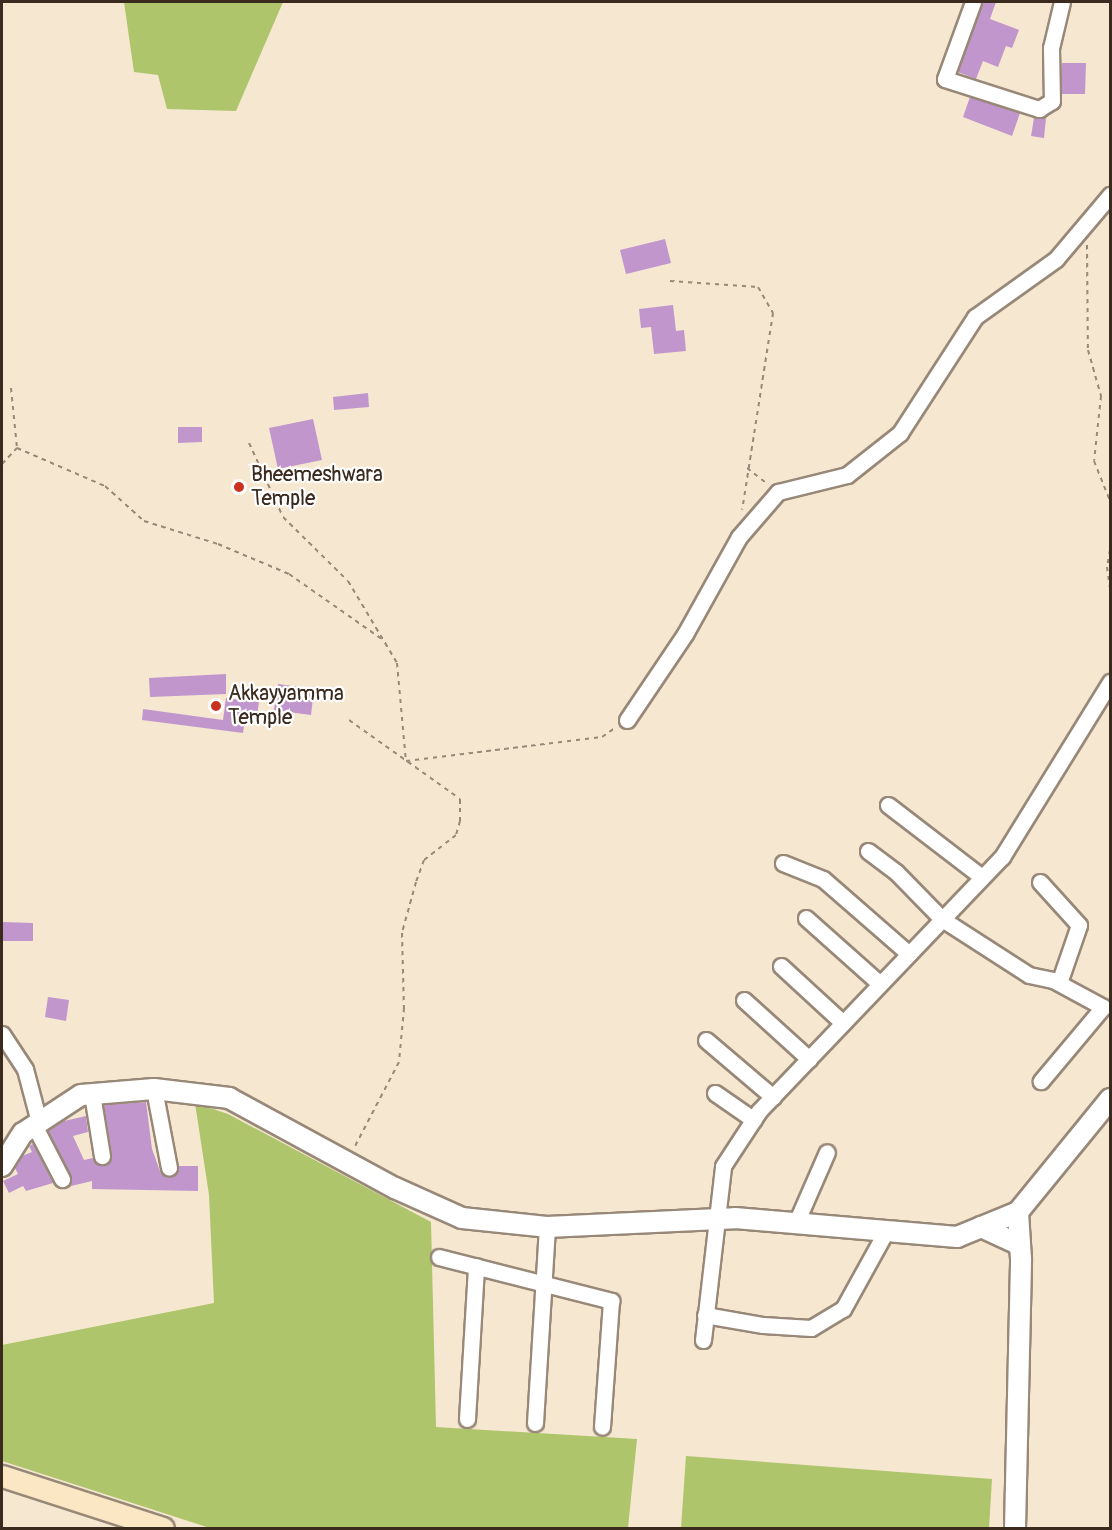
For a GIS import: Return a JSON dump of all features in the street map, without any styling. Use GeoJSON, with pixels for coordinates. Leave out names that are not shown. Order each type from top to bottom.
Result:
{"type":"FeatureCollection","features":[{"type":"Feature","properties":{"kind":"main road"},"geometry":{"type":"LineString","coordinates":[[2,1476],[163,1528]]}},
{"type":"Feature","properties":{"kind":"street"},"geometry":{"type":"LineString","coordinates":[[973,2],[945,80],[1039,109],[1052,101],[1051,48],[1062,2]]}},
{"type":"Feature","properties":{"kind":"street"},"geometry":{"type":"LineString","coordinates":[[627,720],[685,634],[739,537],[778,492],[847,475],[900,433],[975,316],[1056,259],[1110,195]]}},
{"type":"Feature","properties":{"kind":"street"},"geometry":{"type":"LineString","coordinates":[[703,1340],[714,1219],[723,1166],[754,1120],[773,1097],[1002,857],[1110,682]]}},
{"type":"Feature","properties":{"kind":"street"},"geometry":{"type":"LineString","coordinates":[[888,805],[982,878]]}},
{"type":"Feature","properties":{"kind":"street"},"geometry":{"type":"LineString","coordinates":[[868,851],[896,872],[942,920],[1029,975],[1059,983],[1108,1007],[1041,1081]]}},
{"type":"Feature","properties":{"kind":"street"},"geometry":{"type":"LineString","coordinates":[[783,863],[823,879],[909,954]]}},
{"type":"Feature","properties":{"kind":"street"},"geometry":{"type":"LineString","coordinates":[[1040,882],[1079,925],[1059,983]]}},
{"type":"Feature","properties":{"kind":"street"},"geometry":{"type":"LineString","coordinates":[[806,918],[880,984]]}},
{"type":"Feature","properties":{"kind":"street"},"geometry":{"type":"LineString","coordinates":[[781,966],[843,1023]]}},
{"type":"Feature","properties":{"kind":"street"},"geometry":{"type":"LineString","coordinates":[[744,1000],[809,1059]]}},
{"type":"Feature","properties":{"kind":"street"},"geometry":{"type":"LineString","coordinates":[[2,1034],[25,1069],[36,1124],[62,1179]]}},
{"type":"Feature","properties":{"kind":"street"},"geometry":{"type":"LineString","coordinates":[[706,1040],[773,1097]]}},
{"type":"Feature","properties":{"kind":"street"},"geometry":{"type":"LineString","coordinates":[[154,1089],[169,1168]]}},
{"type":"Feature","properties":{"kind":"street"},"geometry":{"type":"LineString","coordinates":[[2,1166],[23,1133],[81,1095],[154,1089],[229,1098],[348,1160],[395,1188],[462,1218],[547,1227],[714,1219],[796,1223],[957,1237],[1018,1212],[1110,1099]]}},
{"type":"Feature","properties":{"kind":"street"},"geometry":{"type":"LineString","coordinates":[[715,1093],[754,1120]]}},
{"type":"Feature","properties":{"kind":"street"},"geometry":{"type":"LineString","coordinates":[[92,1094],[102,1156]]}},
{"type":"Feature","properties":{"kind":"street"},"geometry":{"type":"LineString","coordinates":[[796,1223],[827,1152]]}},
{"type":"Feature","properties":{"kind":"street"},"geometry":{"type":"LineString","coordinates":[[1015,1528],[1020,1245],[1018,1212]]}},
{"type":"Feature","properties":{"kind":"street"},"geometry":{"type":"LineString","coordinates":[[535,1423],[547,1227]]}},
{"type":"Feature","properties":{"kind":"street"},"geometry":{"type":"LineString","coordinates":[[981,1227],[1020,1245]]}},
{"type":"Feature","properties":{"kind":"street"},"geometry":{"type":"LineString","coordinates":[[705,1315],[763,1325],[811,1328],[843,1309],[886,1231]]}},
{"type":"Feature","properties":{"kind":"street"},"geometry":{"type":"LineString","coordinates":[[439,1257],[543,1281],[611,1301],[602,1427]]}},
{"type":"Feature","properties":{"kind":"street"},"geometry":{"type":"LineString","coordinates":[[467,1419],[476,1266]]}},
{"type":"Feature","properties":{"kind":"path"},"geometry":{"type":"LineString","coordinates":[[1086,223],[1088,350],[1101,396],[1094,460],[1110,501]]}},
{"type":"Feature","properties":{"kind":"path"},"geometry":{"type":"LineString","coordinates":[[670,281],[758,286],[773,313],[747,468],[739,537]]}},
{"type":"Feature","properties":{"kind":"path"},"geometry":{"type":"LineString","coordinates":[[2,464],[17,448],[11,388]]}},
{"type":"Feature","properties":{"kind":"path"},"geometry":{"type":"LineString","coordinates":[[249,443],[283,517],[348,581],[397,663],[406,761]]}},
{"type":"Feature","properties":{"kind":"path"},"geometry":{"type":"LineString","coordinates":[[17,448],[105,486],[144,521],[218,544],[289,574],[384,641]]}},
{"type":"Feature","properties":{"kind":"path"},"geometry":{"type":"LineString","coordinates":[[747,468],[778,492]]}},
{"type":"Feature","properties":{"kind":"path"},"geometry":{"type":"LineString","coordinates":[[1110,550],[1107,567],[1110,588]]}},
{"type":"Feature","properties":{"kind":"path"},"geometry":{"type":"LineString","coordinates":[[348,1160],[399,1062],[404,1008],[402,933],[416,882],[424,860],[456,835],[460,821],[460,799],[349,720]]}},
{"type":"Feature","properties":{"kind":"path"},"geometry":{"type":"LineString","coordinates":[[406,761],[602,736],[627,720]]}},
{"type":"Feature","properties":{"kind":"green space"},"geometry":{"type":"Polygon","coordinates":[[[124,2],[283,2],[236,111],[167,109],[158,75],[134,72],[124,2]]]}},
{"type":"Feature","properties":{"kind":"green space"},"geometry":{"type":"Polygon","coordinates":[[[195,1103],[228,1114],[431,1222],[436,1427],[637,1439],[628,1528],[210,1528],[2,1461],[2,1345],[214,1303],[209,1195],[195,1103]]]}},
{"type":"Feature","properties":{"kind":"green space"},"geometry":{"type":"Polygon","coordinates":[[[686,1456],[992,1479],[989,1528],[681,1528],[686,1456]]]}},
{"type":"Feature","properties":{"kind":"building"},"geometry":{"type":"Polygon","coordinates":[[[983,2],[996,2],[990,19],[1019,30],[1012,48],[1006,46],[998,67],[983,61],[976,79],[958,72],[983,2]]]}},
{"type":"Feature","properties":{"kind":"building"},"geometry":{"type":"Polygon","coordinates":[[[1062,63],[1086,63],[1085,94],[1062,94],[1062,63]]]}},
{"type":"Feature","properties":{"kind":"building"},"geometry":{"type":"Polygon","coordinates":[[[970,97],[1020,113],[1012,136],[963,117],[970,97]]]}},
{"type":"Feature","properties":{"kind":"building"},"geometry":{"type":"Polygon","coordinates":[[[1034,118],[1046,118],[1044,138],[1031,136],[1034,118]]]}},
{"type":"Feature","properties":{"kind":"building"},"geometry":{"type":"Polygon","coordinates":[[[665,239],[671,263],[626,274],[620,250],[665,239]]]}},
{"type":"Feature","properties":{"kind":"building"},"geometry":{"type":"Polygon","coordinates":[[[673,305],[676,331],[684,330],[686,351],[654,354],[651,327],[641,328],[639,309],[673,305]]]}},
{"type":"Feature","properties":{"kind":"building"},"geometry":{"type":"Polygon","coordinates":[[[368,393],[369,407],[334,410],[333,397],[368,393]]]}},
{"type":"Feature","properties":{"kind":"building"},"geometry":{"type":"Polygon","coordinates":[[[313,419],[322,460],[278,469],[269,428],[313,419]]]}},
{"type":"Feature","properties":{"kind":"building"},"geometry":{"type":"Polygon","coordinates":[[[178,427],[202,427],[202,442],[178,443],[178,427]]]}},
{"type":"Feature","properties":{"kind":"building"},"geometry":{"type":"Polygon","coordinates":[[[226,674],[226,694],[150,697],[149,678],[226,674]]]}},
{"type":"Feature","properties":{"kind":"building"},"geometry":{"type":"Polygon","coordinates":[[[278,684],[314,689],[311,715],[274,710],[278,684]]]}},
{"type":"Feature","properties":{"kind":"building"},"geometry":{"type":"Polygon","coordinates":[[[226,698],[259,702],[256,722],[245,720],[243,733],[142,720],[143,709],[223,720],[226,698]]]}},
{"type":"Feature","properties":{"kind":"building"},"geometry":{"type":"Polygon","coordinates":[[[2,922],[33,923],[33,941],[2,941],[2,922]]]}},
{"type":"Feature","properties":{"kind":"building"},"geometry":{"type":"Polygon","coordinates":[[[48,997],[69,1000],[66,1021],[45,1017],[48,997]]]}},
{"type":"Feature","properties":{"kind":"building"},"geometry":{"type":"Polygon","coordinates":[[[146,1102],[152,1149],[161,1174],[171,1177],[179,1166],[198,1166],[198,1191],[92,1189],[92,1181],[67,1187],[71,1175],[48,1131],[64,1121],[86,1116],[88,1132],[73,1136],[84,1160],[93,1158],[104,1165],[112,1155],[104,1105],[146,1102]]]}},
{"type":"Feature","properties":{"kind":"building"},"geometry":{"type":"Polygon","coordinates":[[[33,1144],[53,1183],[26,1191],[23,1186],[9,1193],[3,1181],[18,1174],[15,1168],[22,1156],[32,1152],[29,1146],[33,1144]]]}},
{"type":"Feature","properties":{"kind":"place","name":"Bheemeshwara Temple"},"geometry":{"type":"Point","coordinates":[239,487]}},
{"type":"Feature","properties":{"kind":"place","name":"Akkayyamma Temple"},"geometry":{"type":"Point","coordinates":[216,706]}}]}
